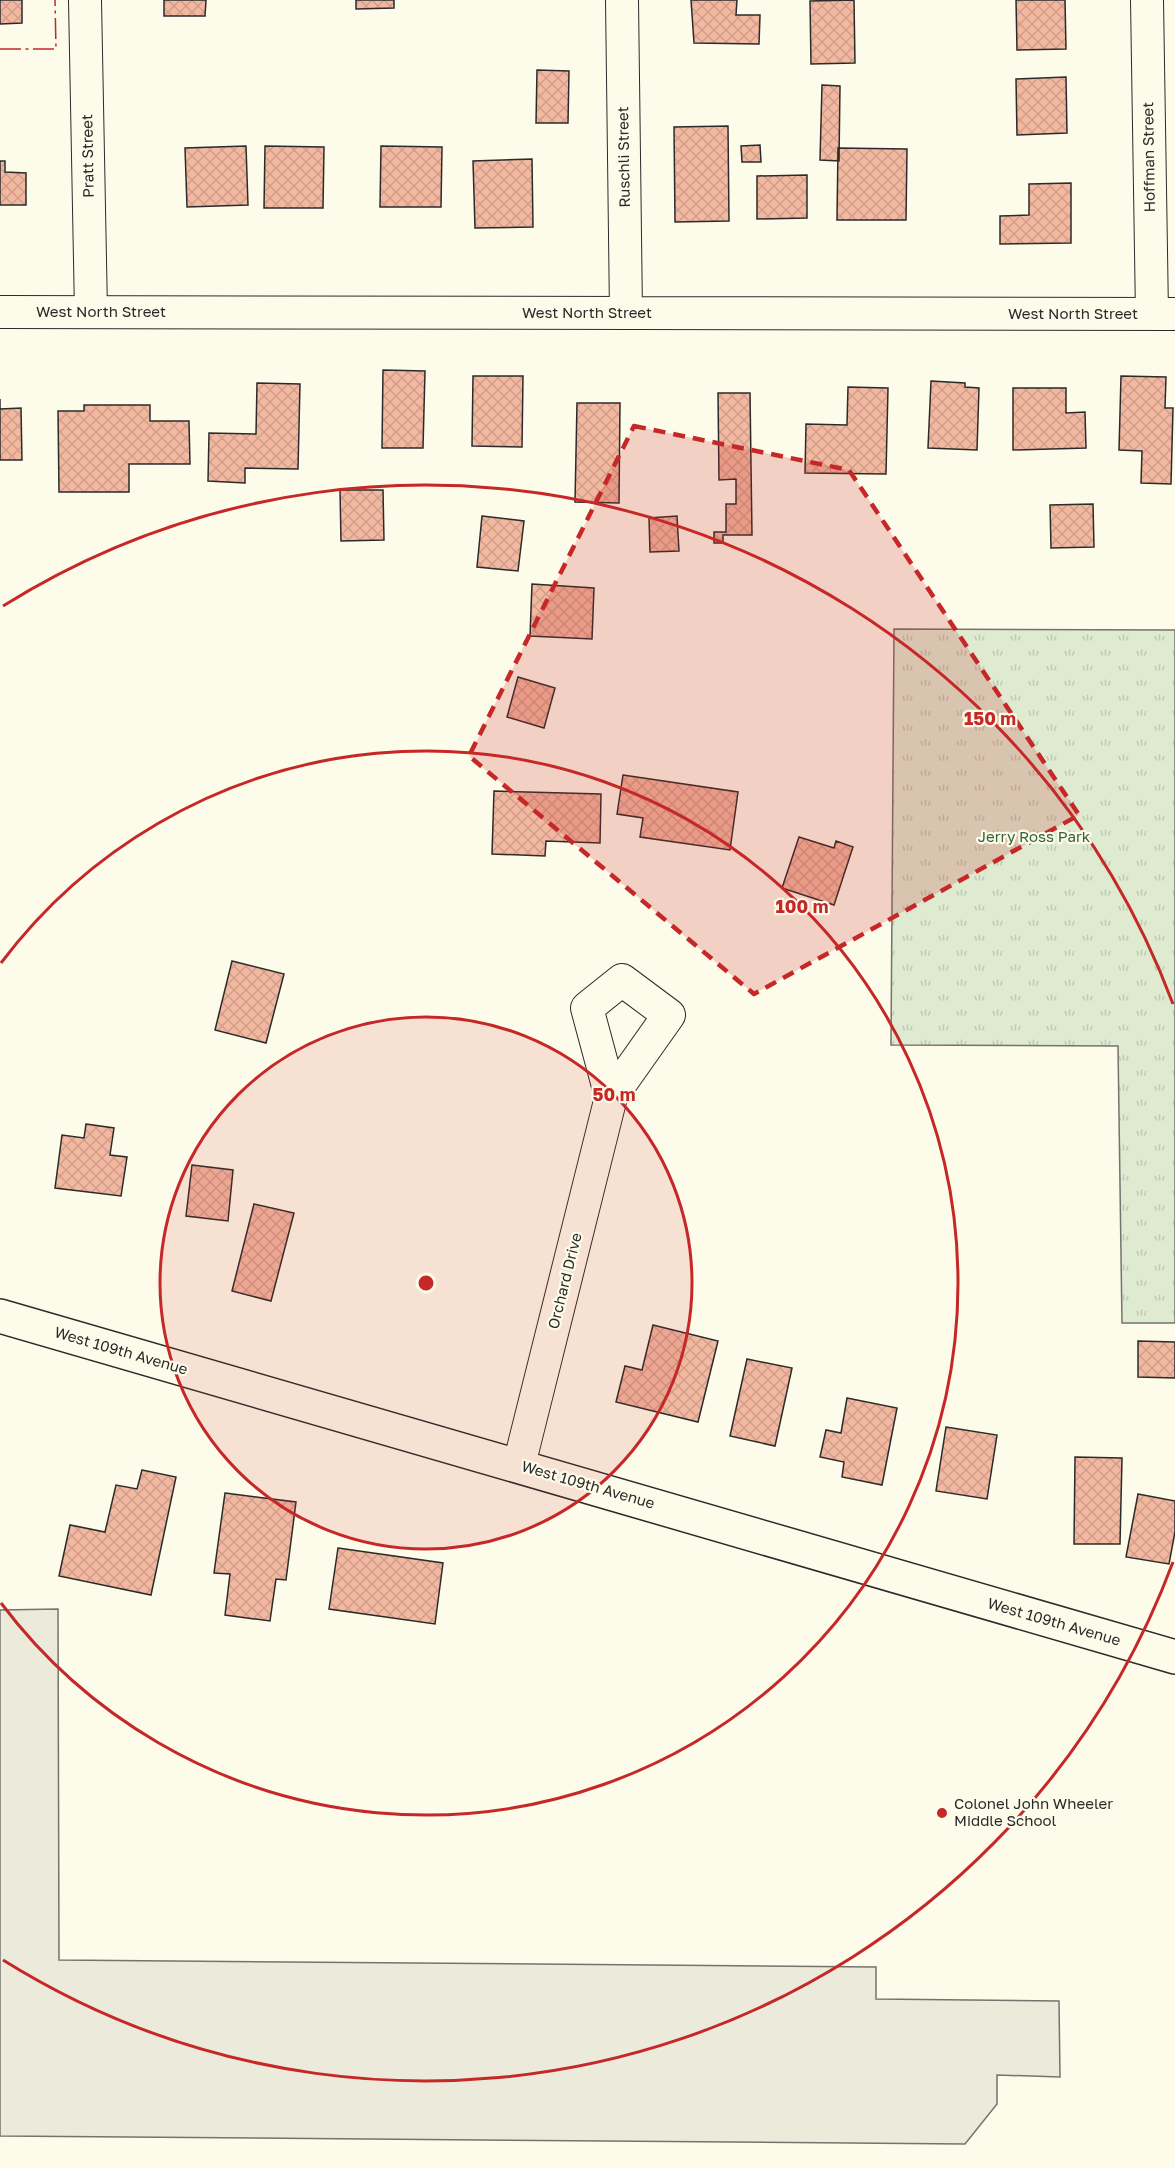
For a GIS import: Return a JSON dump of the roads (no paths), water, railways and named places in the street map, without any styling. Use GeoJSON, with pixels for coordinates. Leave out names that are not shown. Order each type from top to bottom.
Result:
{"type":"FeatureCollection","features":[{"type":"Feature","properties":{"kind":"main road","name":"West 109th Avenue"},"geometry":{"type":"LineString","coordinates":[[0,1316],[519,1464],[1175,1657]]}},
{"type":"Feature","properties":{"kind":"street","name":"Pratt Street"},"geometry":{"type":"LineString","coordinates":[[85,0],[91,312]]}},
{"type":"Feature","properties":{"kind":"street","name":"Ruschli Street"},"geometry":{"type":"LineString","coordinates":[[622,0],[626,313]]}},
{"type":"Feature","properties":{"kind":"street","name":"Hoffman Street"},"geometry":{"type":"LineString","coordinates":[[1147,0],[1163,314]]}},
{"type":"Feature","properties":{"kind":"street","name":"West North Street"},"geometry":{"type":"LineString","coordinates":[[0,312],[1163,314]]}},
{"type":"Feature","properties":{"kind":"street","name":"Orchard Drive"},"geometry":{"type":"LineString","coordinates":[[519,1464],[611,1097]]}},
{"type":"Feature","properties":{"kind":"place","name":"Colonel John Wheeler Middle School"},"geometry":{"type":"Point","coordinates":[942,1813]}},
{"type":"Feature","properties":{"kind":"park label","name":"Jerry Ross Park"},"geometry":{"type":"Point","coordinates":[1034,837]}}]}
